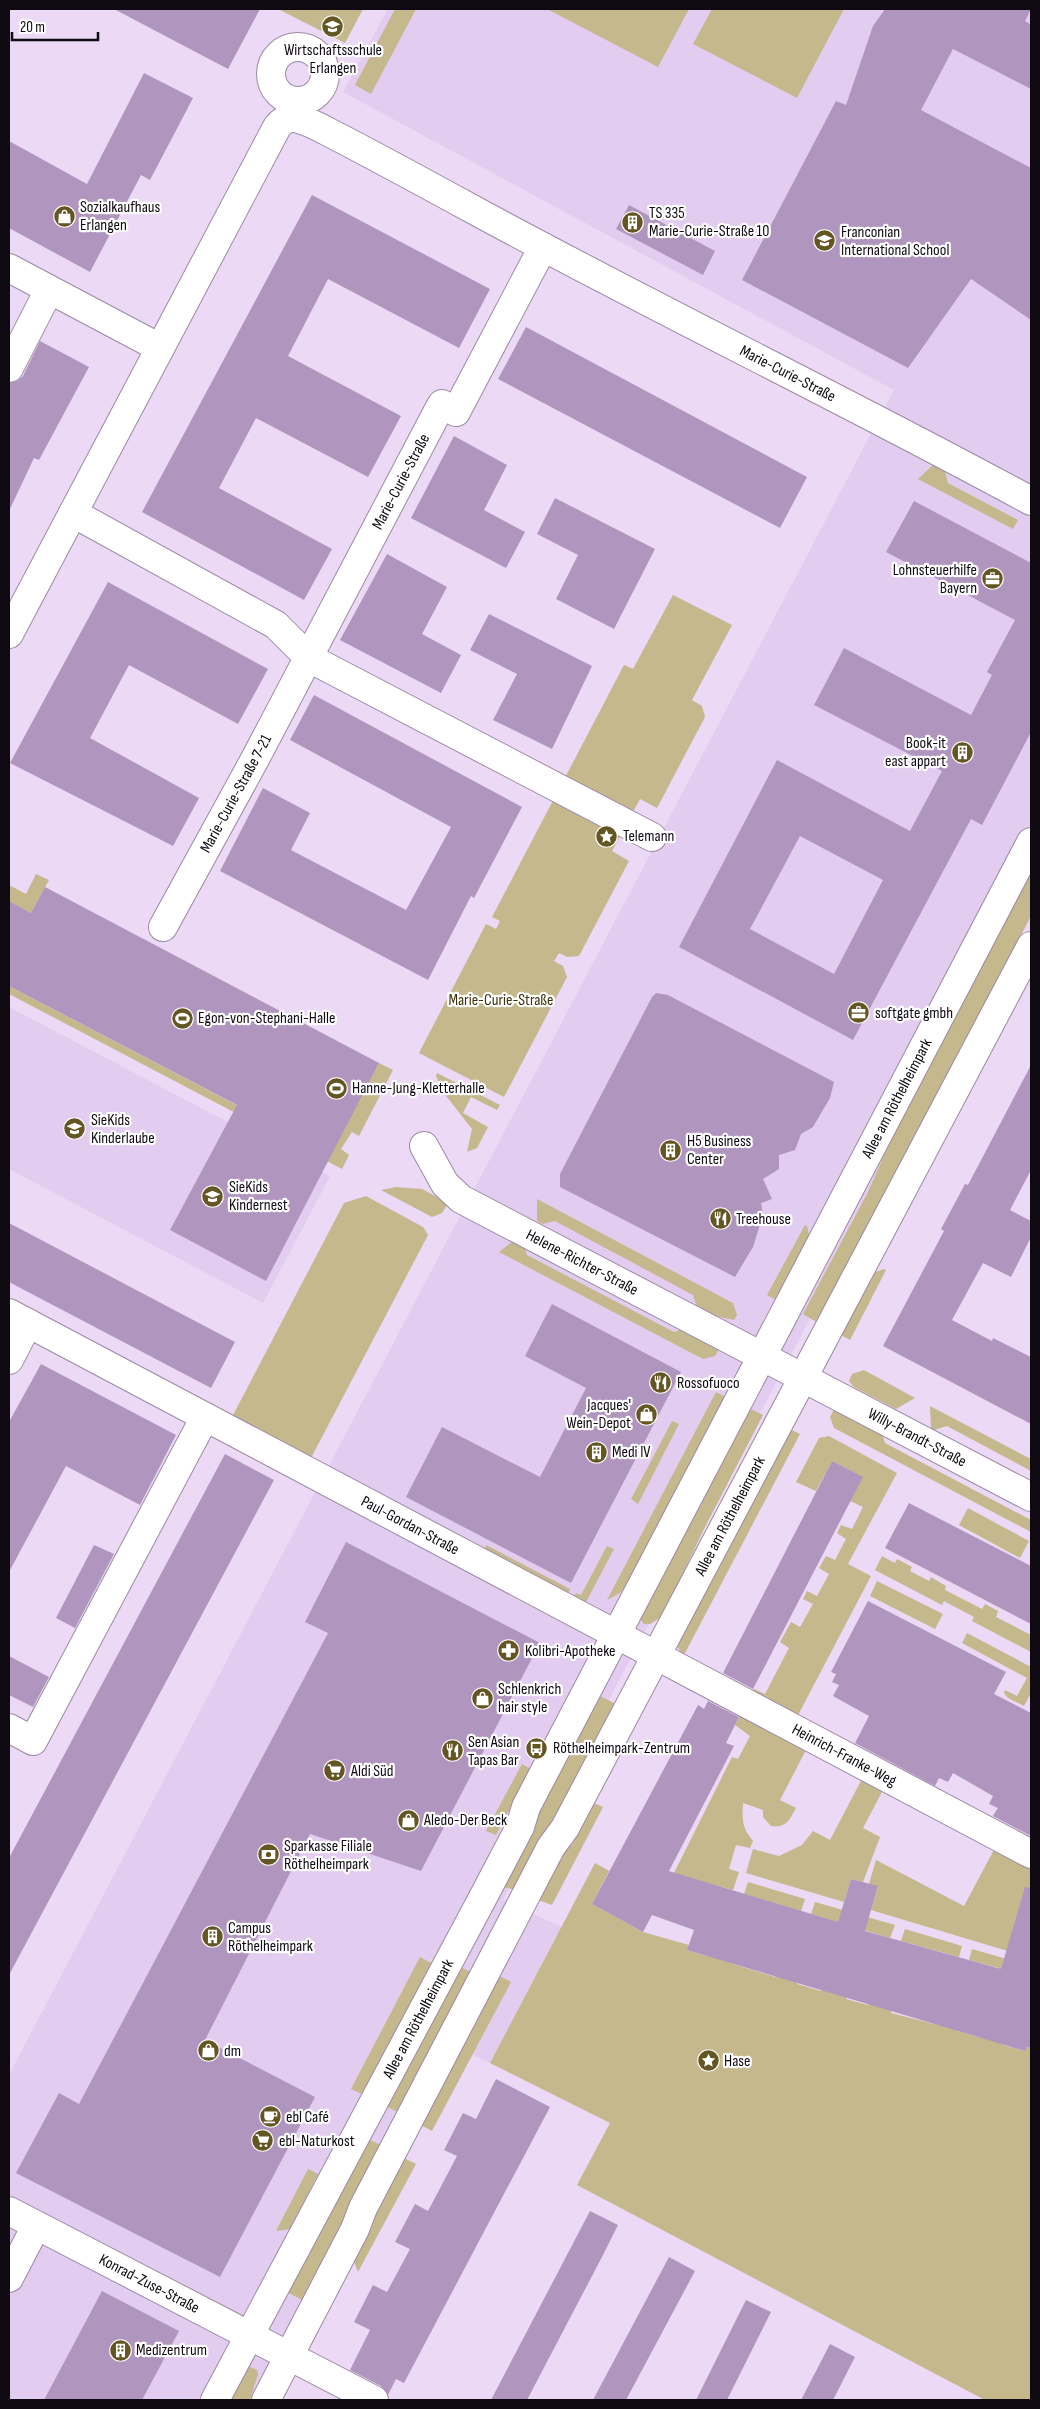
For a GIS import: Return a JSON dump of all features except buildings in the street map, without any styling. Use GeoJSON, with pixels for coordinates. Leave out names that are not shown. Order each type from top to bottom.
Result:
{"type":"FeatureCollection","features":[{"type":"Feature","properties":{"kind":"street","name":"Marie-Curie-Straße"},"geometry":{"type":"LineString","coordinates":[[9,634],[277,126],[295,110],[372,155],[543,248],[688,324],[874,416],[1031,500]]}},
{"type":"Feature","properties":{"kind":"street","name":"Marie-Curie-Straße"},"geometry":{"type":"LineString","coordinates":[[308,658],[442,404],[456,412],[543,248]]}},
{"type":"Feature","properties":{"kind":"street"},"geometry":{"type":"LineString","coordinates":[[9,268],[160,348]]}},
{"type":"Feature","properties":{"kind":"street"},"geometry":{"type":"LineString","coordinates":[[9,368],[49,290]]}},
{"type":"Feature","properties":{"kind":"street"},"geometry":{"type":"LineString","coordinates":[[73,513],[276,625],[308,658],[652,838]]}},
{"type":"Feature","properties":{"kind":"street","name":"Marie-Curie-Straße 7-21"},"geometry":{"type":"LineString","coordinates":[[163,928],[308,658]]}},
{"type":"Feature","properties":{"kind":"street","name":"Allee am Röthelheimpark"},"geometry":{"type":"LineString","coordinates":[[215,2400],[316,2208],[330,2187],[368,2116],[520,1827],[526,1808],[616,1634],[1031,842]]}},
{"type":"Feature","properties":{"kind":"street","name":"Allee am Röthelheimpark"},"geometry":{"type":"LineString","coordinates":[[266,2400],[355,2229],[363,2208],[551,1847],[565,1828],[658,1656],[1031,946]]}},
{"type":"Feature","properties":{"kind":"street","name":"Helene-Richter-Straße"},"geometry":{"type":"LineString","coordinates":[[424,1146],[445,1184],[461,1199],[762,1355]]}},
{"type":"Feature","properties":{"kind":"street","name":"Paul-Gordan-Straße"},"geometry":{"type":"LineString","coordinates":[[9,1360],[19,1318],[616,1634]]}},
{"type":"Feature","properties":{"kind":"street"},"geometry":{"type":"LineString","coordinates":[[762,1355],[804,1378]]}},
{"type":"Feature","properties":{"kind":"street","name":"Willy-Brandt-Straße"},"geometry":{"type":"LineString","coordinates":[[804,1378],[1031,1497]]}},
{"type":"Feature","properties":{"kind":"street"},"geometry":{"type":"LineString","coordinates":[[9,1728],[33,1741],[205,1417]]}},
{"type":"Feature","properties":{"kind":"street"},"geometry":{"type":"LineString","coordinates":[[616,1634],[658,1656]]}},
{"type":"Feature","properties":{"kind":"street","name":"Heinrich-Franke-Weg"},"geometry":{"type":"LineString","coordinates":[[658,1656],[1031,1854]]}},
{"type":"Feature","properties":{"kind":"street","name":"Konrad-Zuse-Straße"},"geometry":{"type":"LineString","coordinates":[[9,2211],[374,2400]]}},
{"type":"Feature","properties":{"kind":"street"},"geometry":{"type":"LineString","coordinates":[[9,2278],[36,2226]]}},
{"type":"Feature","properties":{"kind":"shaded area"},"geometry":{"type":"Polygon","coordinates":[[[388,9],[1031,9],[1031,900],[503,1900],[562,1927],[490,2063],[441,2040],[251,2400],[9,2400],[9,2075],[894,390],[343,92],[388,9]]]}},
{"type":"Feature","properties":{"kind":"shaded area"},"geometry":{"type":"Polygon","coordinates":[[[9,1007],[330,1176],[263,1303],[9,1169],[9,1007]]]}},
{"type":"Feature","properties":{"kind":"green space","name":"Wirtschaftsschule Erlangen"},"geometry":{"type":"Polygon","coordinates":[[[278,9],[363,9],[345,43],[278,9]]]}},
{"type":"Feature","properties":{"kind":"green space"},"geometry":{"type":"Polygon","coordinates":[[[395,9],[416,9],[371,94],[355,85],[395,9]]]}},
{"type":"Feature","properties":{"kind":"green space"},"geometry":{"type":"Polygon","coordinates":[[[547,9],[689,9],[658,67],[547,9]]]}},
{"type":"Feature","properties":{"kind":"green space"},"geometry":{"type":"Polygon","coordinates":[[[712,9],[844,9],[797,98],[693,44],[712,9]]]}},
{"type":"Feature","properties":{"kind":"green space"},"geometry":{"type":"Polygon","coordinates":[[[933,465],[945,472],[948,483],[1018,520],[1013,529],[918,479],[933,465]]]}},
{"type":"Feature","properties":{"kind":"green space"},"geometry":{"type":"Polygon","coordinates":[[[673,595],[732,625],[692,700],[702,706],[705,717],[657,808],[640,799],[612,851],[629,861],[579,956],[567,957],[559,953],[554,961],[563,966],[567,977],[504,1097],[419,1053],[486,924],[496,929],[500,921],[492,917],[624,665],[633,669],[673,595]]]}},
{"type":"Feature","properties":{"kind":"green space"},"geometry":{"type":"Polygon","coordinates":[[[1031,873],[1031,916],[818,1323],[803,1314],[868,1192],[889,1144],[1031,873]]]}},
{"type":"Feature","properties":{"kind":"green space"},"geometry":{"type":"Polygon","coordinates":[[[36,874],[49,880],[31,913],[9,901],[9,885],[26,894],[36,874]]]}},
{"type":"Feature","properties":{"kind":"green space"},"geometry":{"type":"Polygon","coordinates":[[[9,986],[330,1154],[379,1063],[393,1070],[359,1136],[352,1132],[341,1149],[349,1155],[342,1169],[9,994],[9,986]]]}},
{"type":"Feature","properties":{"kind":"green space"},"geometry":{"type":"Polygon","coordinates":[[[437,1073],[500,1105],[497,1110],[471,1097],[463,1113],[488,1127],[477,1148],[467,1152],[472,1129],[443,1092],[436,1076],[437,1073]]]}},
{"type":"Feature","properties":{"kind":"green space"},"geometry":{"type":"Polygon","coordinates":[[[396,1187],[422,1189],[448,1203],[442,1213],[432,1217],[381,1190],[396,1187]]]}},
{"type":"Feature","properties":{"kind":"green space"},"geometry":{"type":"Polygon","coordinates":[[[366,1196],[423,1227],[428,1235],[311,1458],[232,1417],[344,1203],[366,1196]]]}},
{"type":"Feature","properties":{"kind":"green space"},"geometry":{"type":"Polygon","coordinates":[[[537,1199],[733,1303],[737,1315],[734,1320],[715,1316],[697,1307],[693,1295],[555,1221],[543,1224],[537,1221],[537,1199]]]}},
{"type":"Feature","properties":{"kind":"green space"},"geometry":{"type":"Polygon","coordinates":[[[805,1225],[807,1226],[810,1239],[778,1301],[767,1295],[805,1225]]]}},
{"type":"Feature","properties":{"kind":"green space"},"geometry":{"type":"Polygon","coordinates":[[[516,1239],[523,1243],[527,1255],[674,1332],[686,1328],[719,1349],[715,1356],[703,1359],[499,1252],[516,1239]]]}},
{"type":"Feature","properties":{"kind":"green space"},"geometry":{"type":"Polygon","coordinates":[[[886,1270],[850,1340],[839,1334],[872,1273],[886,1270]]]}},
{"type":"Feature","properties":{"kind":"green space"},"geometry":{"type":"Polygon","coordinates":[[[864,1370],[915,1398],[896,1409],[854,1387],[849,1381],[852,1374],[864,1370]]]}},
{"type":"Feature","properties":{"kind":"green space"},"geometry":{"type":"Polygon","coordinates":[[[716,1392],[726,1397],[631,1579],[620,1593],[607,1600],[716,1392]]]}},
{"type":"Feature","properties":{"kind":"green space"},"geometry":{"type":"Polygon","coordinates":[[[930,1406],[1031,1459],[1031,1471],[947,1426],[934,1430],[931,1428],[930,1406]]]}},
{"type":"Feature","properties":{"kind":"green space"},"geometry":{"type":"Polygon","coordinates":[[[749,1408],[763,1415],[703,1531],[663,1616],[650,1624],[644,1624],[641,1620],[641,1615],[749,1408]]]}},
{"type":"Feature","properties":{"kind":"green space"},"geometry":{"type":"Polygon","coordinates":[[[834,1409],[881,1430],[885,1443],[1031,1520],[1031,1532],[834,1428],[830,1417],[834,1409]]]}},
{"type":"Feature","properties":{"kind":"green space"},"geometry":{"type":"Polygon","coordinates":[[[672,1421],[679,1424],[638,1504],[631,1499],[672,1421]]]}},
{"type":"Feature","properties":{"kind":"green space"},"geometry":{"type":"Polygon","coordinates":[[[790,1429],[800,1434],[683,1657],[676,1644],[790,1429]]]}},
{"type":"Feature","properties":{"kind":"green space"},"geometry":{"type":"Polygon","coordinates":[[[829,1436],[897,1473],[848,1564],[871,1576],[796,1719],[750,1696],[754,1689],[765,1694],[789,1648],[780,1642],[791,1622],[800,1627],[813,1604],[803,1599],[807,1591],[817,1596],[829,1574],[819,1568],[826,1556],[835,1560],[846,1539],[837,1533],[841,1525],[852,1529],[863,1507],[850,1501],[862,1477],[832,1461],[816,1491],[796,1482],[819,1438],[829,1436]]]}},
{"type":"Feature","properties":{"kind":"green space"},"geometry":{"type":"Polygon","coordinates":[[[968,1508],[1029,1541],[1020,1558],[959,1525],[968,1508]]]}},
{"type":"Feature","properties":{"kind":"green space"},"geometry":{"type":"Polygon","coordinates":[[[486,1545],[570,1589],[566,1597],[483,1553],[486,1545]]]}},
{"type":"Feature","properties":{"kind":"green space"},"geometry":{"type":"Polygon","coordinates":[[[607,1546],[614,1549],[585,1604],[572,1600],[576,1593],[581,1595],[607,1546]]]}},
{"type":"Feature","properties":{"kind":"green space"},"geometry":{"type":"Polygon","coordinates":[[[882,1556],[895,1563],[897,1559],[912,1567],[910,1571],[929,1581],[931,1577],[946,1586],[945,1590],[982,1609],[985,1604],[998,1611],[996,1617],[1031,1635],[1031,1652],[972,1621],[974,1617],[944,1601],[942,1605],[875,1570],[882,1556]]]}},
{"type":"Feature","properties":{"kind":"green space"},"geometry":{"type":"Polygon","coordinates":[[[877,1581],[943,1614],[935,1629],[870,1596],[877,1581]]]}},
{"type":"Feature","properties":{"kind":"green space"},"geometry":{"type":"Polygon","coordinates":[[[967,1633],[1031,1667],[1031,1693],[1024,1706],[1008,1698],[1004,1693],[1005,1690],[1017,1696],[1027,1678],[962,1643],[967,1633]]]}},
{"type":"Feature","properties":{"kind":"green space"},"geometry":{"type":"Polygon","coordinates":[[[598,1695],[616,1704],[519,1891],[500,1886],[598,1695]]]}},
{"type":"Feature","properties":{"kind":"green space"},"geometry":{"type":"Polygon","coordinates":[[[742,1712],[807,1748],[780,1800],[796,1808],[784,1825],[771,1826],[763,1817],[763,1810],[743,1803],[744,1824],[753,1841],[750,1848],[736,1845],[729,1869],[739,1872],[733,1890],[708,1883],[671,1879],[732,1757],[738,1759],[750,1736],[735,1725],[742,1712]]]}},
{"type":"Feature","properties":{"kind":"green space"},"geometry":{"type":"Polygon","coordinates":[[[522,1764],[531,1769],[496,1835],[486,1831],[522,1764]]]}},
{"type":"Feature","properties":{"kind":"green space"},"geometry":{"type":"Polygon","coordinates":[[[863,1777],[884,1788],[863,1828],[880,1837],[863,1882],[851,1879],[844,1902],[746,1873],[753,1849],[779,1856],[802,1845],[813,1831],[830,1840],[863,1777]]]}},
{"type":"Feature","properties":{"kind":"green space"},"geometry":{"type":"Polygon","coordinates":[[[594,1803],[603,1807],[552,1905],[533,1898],[558,1850],[572,1845],[594,1803]]]}},
{"type":"Feature","properties":{"kind":"green space"},"geometry":{"type":"Polygon","coordinates":[[[996,1846],[1031,1865],[1031,1903],[1027,1902],[1022,1907],[1016,1919],[1011,1952],[871,1910],[878,1887],[869,1884],[876,1860],[964,1906],[996,1846]]]}},
{"type":"Feature","properties":{"kind":"green space"},"geometry":{"type":"Polygon","coordinates":[[[595,1863],[609,1871],[592,1904],[643,1932],[689,1945],[687,1950],[707,1956],[731,1957],[730,1963],[775,1977],[777,1972],[799,1978],[797,1984],[821,1991],[827,1974],[852,1982],[846,1999],[868,2005],[870,2000],[892,2006],[891,2013],[934,2024],[936,2019],[959,2026],[958,2031],[981,2038],[1009,2026],[1003,2045],[1025,2051],[1026,2047],[1031,2048],[1031,2400],[983,2399],[577,2185],[610,2123],[490,2063],[595,1863]]]}},
{"type":"Feature","properties":{"kind":"green space"},"geometry":{"type":"Polygon","coordinates":[[[748,1882],[805,1899],[801,1911],[744,1894],[748,1882]]]}},
{"type":"Feature","properties":{"kind":"green space"},"geometry":{"type":"Polygon","coordinates":[[[815,1902],[895,1925],[890,1938],[811,1914],[815,1902]]]}},
{"type":"Feature","properties":{"kind":"green space"},"geometry":{"type":"Polygon","coordinates":[[[905,1929],[962,1946],[959,1957],[901,1941],[905,1929]]]}},
{"type":"Feature","properties":{"kind":"green space"},"geometry":{"type":"Polygon","coordinates":[[[972,1949],[1031,1966],[1031,1980],[996,1980],[999,1968],[969,1960],[972,1949]]]}},
{"type":"Feature","properties":{"kind":"green space"},"geometry":{"type":"Polygon","coordinates":[[[420,1957],[437,1966],[368,2097],[351,2089],[420,1957]]]}},
{"type":"Feature","properties":{"kind":"green space"},"geometry":{"type":"Polygon","coordinates":[[[456,1965],[475,1974],[402,2114],[383,2105],[456,1965]]]}},
{"type":"Feature","properties":{"kind":"green space"},"geometry":{"type":"Polygon","coordinates":[[[494,1973],[511,1982],[432,2131],[415,2122],[494,1973]]]}},
{"type":"Feature","properties":{"kind":"green space"},"geometry":{"type":"Polygon","coordinates":[[[366,2138],[385,2147],[304,2301],[285,2291],[366,2138]]]}},
{"type":"Feature","properties":{"kind":"green space"},"geometry":{"type":"Polygon","coordinates":[[[398,2155],[416,2164],[358,2272],[353,2259],[398,2155]]]}},
{"type":"Feature","properties":{"kind":"green space"},"geometry":{"type":"Polygon","coordinates":[[[308,2169],[318,2174],[290,2229],[276,2231],[308,2169]]]}},
{"type":"Feature","properties":{"kind":"green space"},"geometry":{"type":"Polygon","coordinates":[[[250,2367],[257,2370],[258,2374],[250,2400],[230,2400],[246,2368],[250,2367]]]}},
{"type":"Feature","properties":{"kind":"place","name":"Wirtschaftsschule Erlangen"},"geometry":{"type":"Point","coordinates":[333,26]}},
{"type":"Feature","properties":{"kind":"place","name":"Sozialkaufhaus Erlangen"},"geometry":{"type":"Point","coordinates":[64,216]}},
{"type":"Feature","properties":{"kind":"place","name":"TS 335 Marie-Curie-Straße 10"},"geometry":{"type":"Point","coordinates":[633,222]}},
{"type":"Feature","properties":{"kind":"place","name":"Franconian International School"},"geometry":{"type":"Point","coordinates":[825,241]}},
{"type":"Feature","properties":{"kind":"place","name":"Lohnsteuerhilfe Bayern"},"geometry":{"type":"Point","coordinates":[993,579]}},
{"type":"Feature","properties":{"kind":"place","name":"Book-it east appart"},"geometry":{"type":"Point","coordinates":[962,752]}},
{"type":"Feature","properties":{"kind":"place","name":"Telemann"},"geometry":{"type":"Point","coordinates":[607,836]}},
{"type":"Feature","properties":{"kind":"place","name":"softgate gmbh"},"geometry":{"type":"Point","coordinates":[859,1013]}},
{"type":"Feature","properties":{"kind":"place","name":"Egon-von-Stephani-Halle"},"geometry":{"type":"Point","coordinates":[182,1018]}},
{"type":"Feature","properties":{"kind":"place","name":"Hanne-Jung-Kletterhalle"},"geometry":{"type":"Point","coordinates":[336,1088]}},
{"type":"Feature","properties":{"kind":"place","name":"SieKids Kinderlaube"},"geometry":{"type":"Point","coordinates":[75,1129]}},
{"type":"Feature","properties":{"kind":"place","name":"H5 Business Center"},"geometry":{"type":"Point","coordinates":[671,1150]}},
{"type":"Feature","properties":{"kind":"place","name":"SieKids Kindernest"},"geometry":{"type":"Point","coordinates":[213,1196]}},
{"type":"Feature","properties":{"kind":"place","name":"Treehouse"},"geometry":{"type":"Point","coordinates":[720,1219]}},
{"type":"Feature","properties":{"kind":"place","name":"Rossofuoco"},"geometry":{"type":"Point","coordinates":[661,1383]}},
{"type":"Feature","properties":{"kind":"place","name":"Jacques' Wein-Depot"},"geometry":{"type":"Point","coordinates":[647,1414]}},
{"type":"Feature","properties":{"kind":"place","name":"Medi IV"},"geometry":{"type":"Point","coordinates":[596,1452]}},
{"type":"Feature","properties":{"kind":"place","name":"Kolibri-Apotheke"},"geometry":{"type":"Point","coordinates":[509,1651]}},
{"type":"Feature","properties":{"kind":"place","name":"Schlenkrich hair style"},"geometry":{"type":"Point","coordinates":[482,1698]}},
{"type":"Feature","properties":{"kind":"place","name":"Röthelheimpark-Zentrum"},"geometry":{"type":"Point","coordinates":[537,1748]}},
{"type":"Feature","properties":{"kind":"place","name":"Sen Asian Tapas Bar"},"geometry":{"type":"Point","coordinates":[452,1751]}},
{"type":"Feature","properties":{"kind":"place","name":"Aldi Süd"},"geometry":{"type":"Point","coordinates":[335,1771]}},
{"type":"Feature","properties":{"kind":"place","name":"Aledo-Der Beck"},"geometry":{"type":"Point","coordinates":[408,1820]}},
{"type":"Feature","properties":{"kind":"place","name":"Sparkasse Filiale Röthelheimpark"},"geometry":{"type":"Point","coordinates":[268,1855]}},
{"type":"Feature","properties":{"kind":"place","name":"Campus Röthelheimpark"},"geometry":{"type":"Point","coordinates":[212,1937]}},
{"type":"Feature","properties":{"kind":"place","name":"dm"},"geometry":{"type":"Point","coordinates":[208,2051]}},
{"type":"Feature","properties":{"kind":"place","name":"Hase"},"geometry":{"type":"Point","coordinates":[708,2061]}},
{"type":"Feature","properties":{"kind":"place","name":"ebl Café"},"geometry":{"type":"Point","coordinates":[270,2117]}},
{"type":"Feature","properties":{"kind":"place","name":"ebl-Naturkost"},"geometry":{"type":"Point","coordinates":[263,2141]}},
{"type":"Feature","properties":{"kind":"place","name":"Medizentrum"},"geometry":{"type":"Point","coordinates":[120,2350]}}]}
